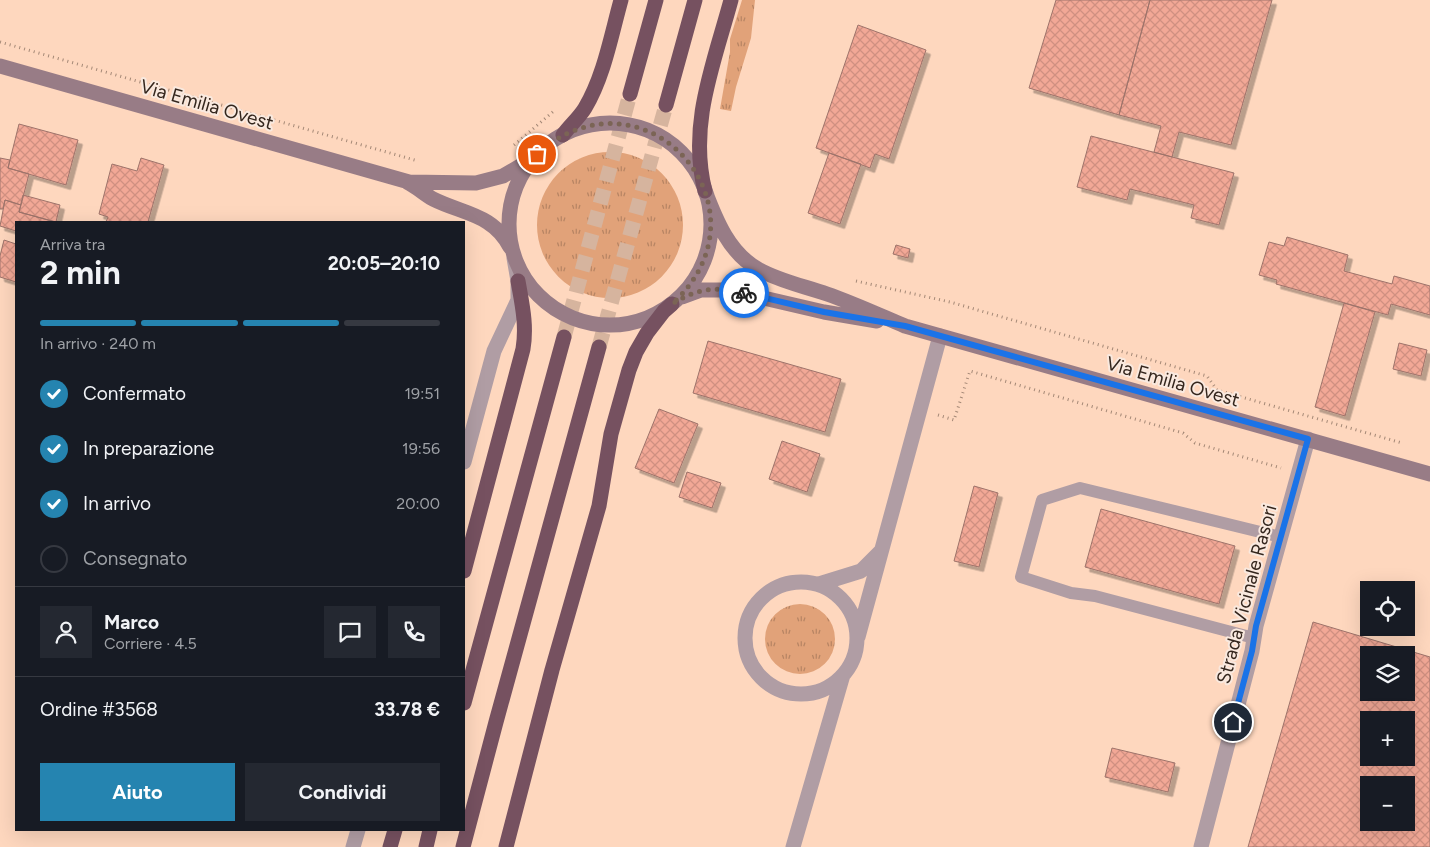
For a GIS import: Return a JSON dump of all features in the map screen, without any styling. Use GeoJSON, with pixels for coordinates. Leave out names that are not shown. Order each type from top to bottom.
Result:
{"type":"FeatureCollection","features":[{"type":"Feature","properties":{"kind":"highway"},"geometry":{"type":"LineString","coordinates":[[563,135],[581,114],[591,97],[600,73],[621,0]]}},
{"type":"Feature","properties":{"kind":"highway"},"geometry":{"type":"LineString","coordinates":[[630,94],[656,0]]}},
{"type":"Feature","properties":{"kind":"highway"},"geometry":{"type":"LineString","coordinates":[[666,105],[695,0]]}},
{"type":"Feature","properties":{"kind":"highway"},"geometry":{"type":"LineString","coordinates":[[705,191],[699,161],[700,122],[704,98],[731,0]]}},
{"type":"Feature","properties":{"kind":"highway"},"geometry":{"type":"LineString","coordinates":[[465,567],[523,349],[525,324],[518,281]]}},
{"type":"Feature","properties":{"kind":"highway"},"geometry":{"type":"LineString","coordinates":[[508,842],[552,670],[599,506],[612,434],[629,370],[636,352],[647,333],[672,304]]}},
{"type":"Feature","properties":{"kind":"highway"},"geometry":{"type":"LineString","coordinates":[[465,699],[564,337]]}},
{"type":"Feature","properties":{"kind":"highway"},"geometry":{"type":"LineString","coordinates":[[463,847],[599,347]]}},
{"type":"Feature","properties":{"kind":"highway"},"geometry":{"type":"LineString","coordinates":[[390,847],[394,831]]}},
{"type":"Feature","properties":{"kind":"highway"},"geometry":{"type":"LineString","coordinates":[[426,847],[430,831]]}},
{"type":"Feature","properties":{"kind":"main road","name":"Via Emilia Ovest"},"geometry":{"type":"LineString","coordinates":[[0,66],[414,183],[485,181],[512,172],[549,143],[578,128],[624,124],[640,128],[654,133],[668,142],[685,157],[699,176],[717,221],[727,238],[738,253],[750,264],[772,276],[829,295],[905,326]]}},
{"type":"Feature","properties":{"kind":"main road","name":"Via Emilia Ovest"},"geometry":{"type":"LineString","coordinates":[[514,258],[508,226],[513,195],[523,173],[537,154]]}},
{"type":"Feature","properties":{"kind":"main road","name":"Via Emilia Ovest"},"geometry":{"type":"LineString","coordinates":[[404,181],[414,185],[431,198],[469,213],[494,227],[504,236],[521,273],[540,298],[567,316],[582,321],[598,324],[629,323],[659,312],[691,293],[701,290],[729,290],[824,312],[905,326],[1430,474]]}},
{"type":"Feature","properties":{"kind":"main road","name":"Via Emilia Ovest"},"geometry":{"type":"LineString","coordinates":[[672,304],[694,281],[707,252],[711,221],[705,191]]}},
{"type":"Feature","properties":{"kind":"street"},"geometry":{"type":"LineString","coordinates":[[465,458],[494,351],[518,300],[518,281],[514,258]]}},
{"type":"Feature","properties":{"kind":"street"},"geometry":{"type":"LineString","coordinates":[[793,847],[843,675],[853,660],[940,336]]}},
{"type":"Feature","properties":{"kind":"street","name":"Strada Vicinale Rasori"},"geometry":{"type":"LineString","coordinates":[[1201,847],[1254,638],[1308,439]]}},
{"type":"Feature","properties":{"kind":"street"},"geometry":{"type":"LineString","coordinates":[[843,675],[828,687],[811,693],[792,694],[775,688],[760,677],[749,662],[744,644],[745,625],[753,608],[765,594],[782,585],[800,582],[819,584],[861,571],[881,551]]}},
{"type":"Feature","properties":{"kind":"street"},"geometry":{"type":"LineString","coordinates":[[819,584],[835,593],[848,607],[855,624],[857,642]]}},
{"type":"Feature","properties":{"kind":"street"},"geometry":{"type":"LineString","coordinates":[[353,847],[358,831]]}},
{"type":"Feature","properties":{"kind":"lane"},"geometry":{"type":"LineString","coordinates":[[1254,638],[1095,596],[1071,592],[1021,576],[1031,538],[1042,500],[1080,488],[1281,537]]}},
{"type":"Feature","properties":{"kind":"path"},"geometry":{"type":"LineString","coordinates":[[920,410],[954,420],[970,371],[1183,433],[1195,443],[1298,473]]}},
{"type":"Feature","properties":{"kind":"green space"},"geometry":{"type":"Polygon","coordinates":[[[742,0],[755,0],[751,38],[736,87],[731,111],[720,109],[730,52],[730,39],[742,0]]]}},
{"type":"Feature","properties":{"kind":"green space"},"geometry":{"type":"Polygon","coordinates":[[[610,152],[638,157],[662,173],[678,197],[683,225],[678,253],[662,277],[638,293],[610,298],[582,293],[558,277],[542,253],[537,225],[542,197],[558,173],[582,157],[610,152]]]}},
{"type":"Feature","properties":{"kind":"green space"},"geometry":{"type":"Polygon","coordinates":[[[800,604],[819,610],[829,620],[835,639],[829,658],[819,668],[800,674],[781,668],[771,658],[765,639],[771,620],[781,610],[800,604]]]}},
{"type":"Feature","properties":{"kind":"building"},"geometry":{"type":"Polygon","coordinates":[[[1056,0],[1150,0],[1119,115],[1029,88],[1056,0]]]}},
{"type":"Feature","properties":{"kind":"building"},"geometry":{"type":"Polygon","coordinates":[[[1150,0],[1272,0],[1231,145],[1179,132],[1172,157],[1154,152],[1161,126],[1119,115],[1150,0]]]}},
{"type":"Feature","properties":{"kind":"building"},"geometry":{"type":"Polygon","coordinates":[[[858,25],[926,50],[889,159],[875,154],[870,168],[816,148],[858,25]]]}},
{"type":"Feature","properties":{"kind":"building"},"geometry":{"type":"Polygon","coordinates":[[[19,124],[78,140],[66,185],[8,168],[19,124]]]}},
{"type":"Feature","properties":{"kind":"building"},"geometry":{"type":"Polygon","coordinates":[[[1091,136],[1234,173],[1219,225],[1191,218],[1194,205],[1130,189],[1127,200],[1077,187],[1091,136]]]}},
{"type":"Feature","properties":{"kind":"building"},"geometry":{"type":"Polygon","coordinates":[[[829,153],[861,164],[840,224],[808,213],[829,153]]]}},
{"type":"Feature","properties":{"kind":"building"},"geometry":{"type":"Polygon","coordinates":[[[0,158],[10,160],[8,168],[29,174],[21,205],[5,200],[3,209],[0,209],[0,158]]]}},
{"type":"Feature","properties":{"kind":"building"},"geometry":{"type":"Polygon","coordinates":[[[141,158],[164,165],[148,221],[106,221],[108,217],[99,214],[112,164],[137,171],[141,158]]]}},
{"type":"Feature","properties":{"kind":"building"},"geometry":{"type":"Polygon","coordinates":[[[23,195],[60,205],[56,221],[19,212],[23,195]]]}},
{"type":"Feature","properties":{"kind":"building"},"geometry":{"type":"Polygon","coordinates":[[[5,200],[21,205],[19,212],[51,221],[15,221],[15,231],[0,226],[5,200]]]}},
{"type":"Feature","properties":{"kind":"building"},"geometry":{"type":"Polygon","coordinates":[[[1287,237],[1348,255],[1344,271],[1392,284],[1394,276],[1430,286],[1430,315],[1391,304],[1388,315],[1276,284],[1277,280],[1259,275],[1269,242],[1284,246],[1287,237]]]}},
{"type":"Feature","properties":{"kind":"building"},"geometry":{"type":"Polygon","coordinates":[[[4,240],[15,244],[15,282],[0,277],[0,256],[4,240]]]}},
{"type":"Feature","properties":{"kind":"building"},"geometry":{"type":"Polygon","coordinates":[[[896,245],[910,249],[908,258],[893,254],[896,245]]]}},
{"type":"Feature","properties":{"kind":"building"},"geometry":{"type":"Polygon","coordinates":[[[1344,303],[1375,312],[1345,416],[1315,407],[1344,303]]]}},
{"type":"Feature","properties":{"kind":"building"},"geometry":{"type":"Polygon","coordinates":[[[708,341],[841,379],[825,432],[693,393],[708,341]]]}},
{"type":"Feature","properties":{"kind":"building"},"geometry":{"type":"Polygon","coordinates":[[[1399,343],[1427,350],[1421,376],[1393,369],[1399,343]]]}},
{"type":"Feature","properties":{"kind":"building"},"geometry":{"type":"Polygon","coordinates":[[[659,409],[698,424],[674,483],[635,468],[659,409]]]}},
{"type":"Feature","properties":{"kind":"building"},"geometry":{"type":"Polygon","coordinates":[[[782,441],[820,454],[807,492],[769,479],[782,441]]]}},
{"type":"Feature","properties":{"kind":"building"},"geometry":{"type":"Polygon","coordinates":[[[687,472],[721,483],[712,508],[679,497],[687,472]]]}},
{"type":"Feature","properties":{"kind":"building"},"geometry":{"type":"Polygon","coordinates":[[[974,486],[998,493],[979,567],[954,561],[974,486]]]}},
{"type":"Feature","properties":{"kind":"building"},"geometry":{"type":"Polygon","coordinates":[[[1101,509],[1235,546],[1219,604],[1085,567],[1101,509]]]}},
{"type":"Feature","properties":{"kind":"building"},"geometry":{"type":"Polygon","coordinates":[[[1313,622],[1393,646],[1360,646],[1360,701],[1415,701],[1415,653],[1430,657],[1430,847],[1248,847],[1313,622]]]}},
{"type":"Feature","properties":{"kind":"building"},"geometry":{"type":"Polygon","coordinates":[[[1112,748],[1175,763],[1168,792],[1105,777],[1112,748]]]}},
{"type":"Feature","properties":{"kind":"tunnel"},"geometry":{"type":"LineString","coordinates":[[564,337],[630,94]]}},
{"type":"Feature","properties":{"kind":"tunnel"},"geometry":{"type":"LineString","coordinates":[[599,347],[666,105]]}},
{"type":"Feature","properties":{"kind":"way so far"},"geometry":{"type":"LineString","coordinates":[[537,154],[549,143],[563,135],[578,128],[593,125],[624,124],[654,133],[668,142],[680,151],[699,176],[710,206],[711,221],[710,237],[702,267],[694,281],[672,304],[691,293],[711,288],[744,293]]}},
{"type":"Feature","properties":{"kind":"route"},"geometry":{"type":"LineString","coordinates":[[744,293],[824,312],[905,326],[1308,439],[1256,626],[1252,651],[1233,722]]}}]}
